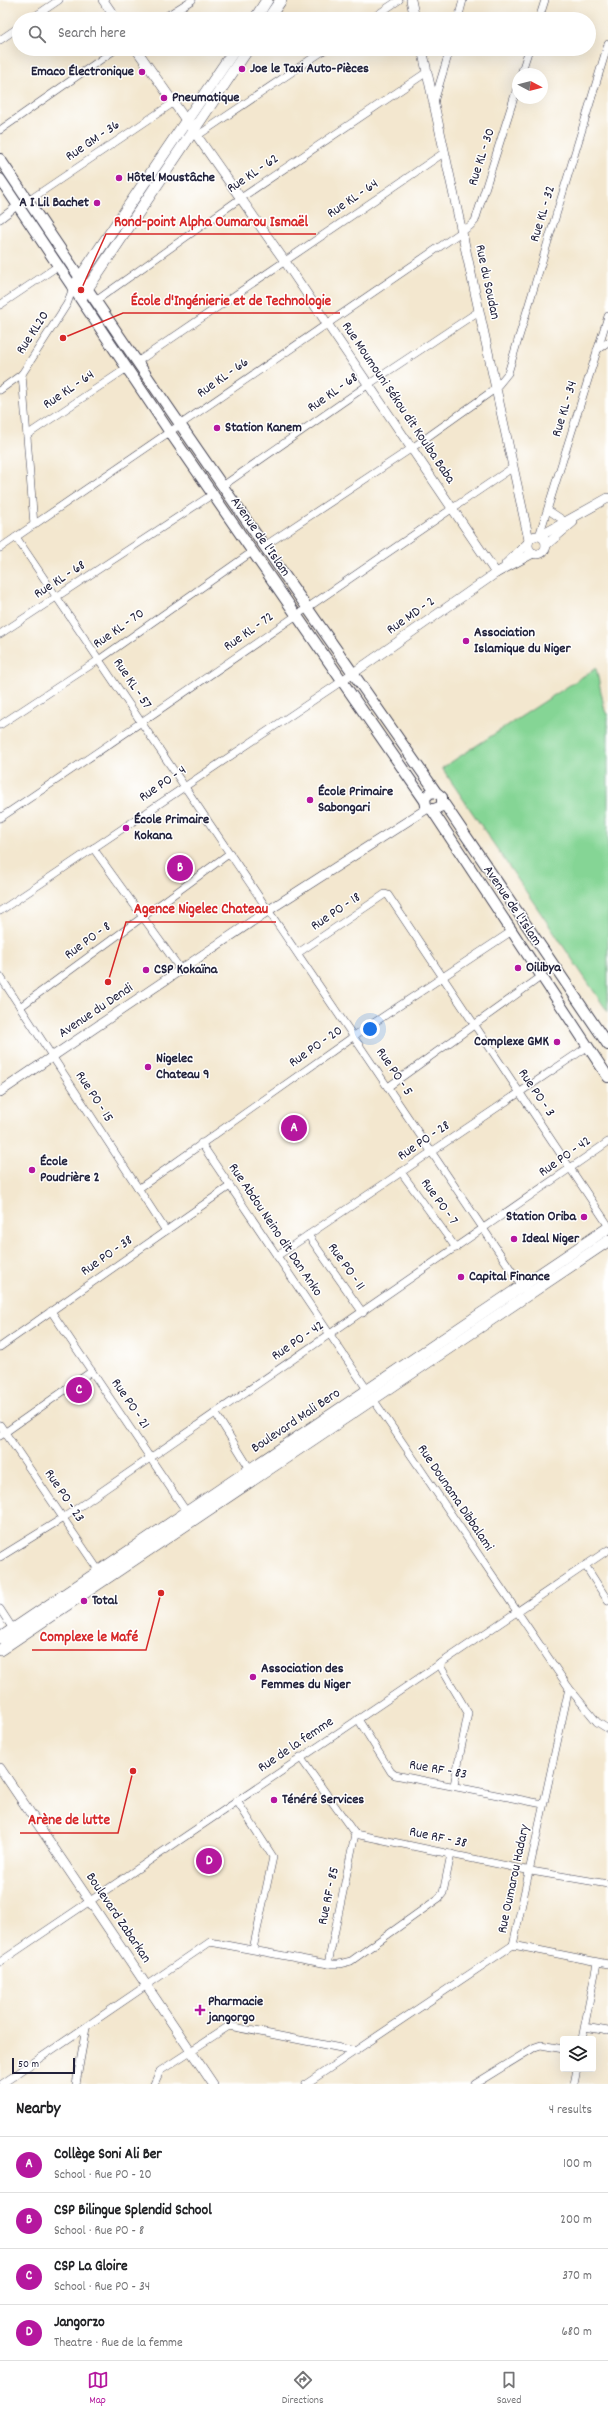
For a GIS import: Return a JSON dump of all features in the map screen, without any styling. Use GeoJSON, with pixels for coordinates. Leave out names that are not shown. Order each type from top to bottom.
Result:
{"type":"FeatureCollection","features":[{"type":"Feature","properties":{"kind":"main road"},"geometry":{"type":"LineString","coordinates":[[259,12],[267,0]]}},
{"type":"Feature","properties":{"kind":"main road"},"geometry":{"type":"LineString","coordinates":[[273,12],[281,0]]}},
{"type":"Feature","properties":{"kind":"main road"},"geometry":{"type":"LineString","coordinates":[[74,288],[229,56]]}},
{"type":"Feature","properties":{"kind":"main road"},"geometry":{"type":"LineString","coordinates":[[81,298],[89,289],[195,133],[244,56]]}},
{"type":"Feature","properties":{"kind":"main road"},"geometry":{"type":"LineString","coordinates":[[0,159],[89,289]]}},
{"type":"Feature","properties":{"kind":"main road","name":"Avenue de l'Islam"},"geometry":{"type":"LineString","coordinates":[[0,179],[169,431],[428,806],[608,1077]]}},
{"type":"Feature","properties":{"kind":"main road","name":"Avenue de l'Islam"},"geometry":{"type":"LineString","coordinates":[[89,289],[137,362],[266,545],[353,674],[436,792]]}},
{"type":"Feature","properties":{"kind":"main road"},"geometry":{"type":"LineString","coordinates":[[436,792],[442,797],[443,802],[439,809],[428,806],[428,795],[436,792]]}},
{"type":"Feature","properties":{"kind":"main road","name":"Avenue de l'Islam"},"geometry":{"type":"LineString","coordinates":[[443,802],[608,1045]]}},
{"type":"Feature","properties":{"kind":"main road","name":"Boulevard Mali Bero"},"geometry":{"type":"LineString","coordinates":[[0,1650],[106,1581],[370,1395],[525,1290],[608,1228]]}},
{"type":"Feature","properties":{"kind":"main road","name":"Boulevard Mali Bero"},"geometry":{"type":"LineString","coordinates":[[525,1290],[608,1241]]}},
{"type":"Feature","properties":{"kind":"main road","name":"Boulevard Mali Bero"},"geometry":{"type":"LineString","coordinates":[[0,1638],[186,1511],[250,1469],[370,1395]]}},
{"type":"Feature","properties":{"kind":"street"},"geometry":{"type":"LineString","coordinates":[[42,12],[59,0]]}},
{"type":"Feature","properties":{"kind":"street"},"geometry":{"type":"LineString","coordinates":[[103,0],[111,12]]}},
{"type":"Feature","properties":{"kind":"street"},"geometry":{"type":"LineString","coordinates":[[173,12],[192,0]]}},
{"type":"Feature","properties":{"kind":"street"},"geometry":{"type":"LineString","coordinates":[[381,12],[399,0]]}},
{"type":"Feature","properties":{"kind":"street"},"geometry":{"type":"LineString","coordinates":[[411,0],[414,12]]}},
{"type":"Feature","properties":{"kind":"street"},"geometry":{"type":"LineString","coordinates":[[460,12],[463,0]]}},
{"type":"Feature","properties":{"kind":"street"},"geometry":{"type":"LineString","coordinates":[[541,12],[545,0]]}},
{"type":"Feature","properties":{"kind":"street"},"geometry":{"type":"LineString","coordinates":[[0,40],[12,32]]}},
{"type":"Feature","properties":{"kind":"street","name":"Rue KL - 32"},"geometry":{"type":"LineString","coordinates":[[495,389],[508,373],[512,363],[608,44]]}},
{"type":"Feature","properties":{"kind":"street"},"geometry":{"type":"LineString","coordinates":[[0,130],[106,56]]}},
{"type":"Feature","properties":{"kind":"street","name":"Rue Moumouni Sékou dit Koulba Baba"},"geometry":{"type":"LineString","coordinates":[[141,56],[172,103],[195,133],[284,260],[496,573]]}},
{"type":"Feature","properties":{"kind":"street"},"geometry":{"type":"LineString","coordinates":[[195,133],[315,56]]}},
{"type":"Feature","properties":{"kind":"street","name":"Rue du Soudan"},"geometry":{"type":"LineString","coordinates":[[424,56],[512,468],[525,520],[535,538]]}},
{"type":"Feature","properties":{"kind":"street"},"geometry":{"type":"LineString","coordinates":[[434,103],[448,56]]}},
{"type":"Feature","properties":{"kind":"street"},"geometry":{"type":"LineString","coordinates":[[523,68],[527,56]]}},
{"type":"Feature","properties":{"kind":"street","name":"Rue KL - 62"},"geometry":{"type":"LineString","coordinates":[[97,300],[241,198],[427,72]]}},
{"type":"Feature","properties":{"kind":"street","name":"Rue GM - 36"},"geometry":{"type":"LineString","coordinates":[[28,201],[172,103]]}},
{"type":"Feature","properties":{"kind":"street","name":"Rue KL - 30"},"geometry":{"type":"LineString","coordinates":[[462,232],[475,221],[512,104]]}},
{"type":"Feature","properties":{"kind":"street","name":"Rue KL - 64"},"geometry":{"type":"LineString","coordinates":[[137,362],[284,260],[445,152]]}},
{"type":"Feature","properties":{"kind":"street"},"geometry":{"type":"LineString","coordinates":[[0,219],[18,205]]}},
{"type":"Feature","properties":{"kind":"street","name":"Rue KL - 66"},"geometry":{"type":"LineString","coordinates":[[0,548],[326,323],[462,232]]}},
{"type":"Feature","properties":{"kind":"street"},"geometry":{"type":"LineString","coordinates":[[0,305],[58,266]]}},
{"type":"Feature","properties":{"kind":"street","name":"Rue KL20"},"geometry":{"type":"LineString","coordinates":[[0,390],[22,374],[67,304],[74,288]]}},
{"type":"Feature","properties":{"kind":"street"},"geometry":{"type":"LineString","coordinates":[[67,304],[81,298]]}},
{"type":"Feature","properties":{"kind":"street","name":"Rue KL - 68"},"geometry":{"type":"LineString","coordinates":[[224,485],[369,384],[479,311]]}},
{"type":"Feature","properties":{"kind":"street","name":"Rue KL - 34"},"geometry":{"type":"LineString","coordinates":[[535,538],[548,510],[608,316]]}},
{"type":"Feature","properties":{"kind":"street"},"geometry":{"type":"LineString","coordinates":[[597,350],[608,342]]}},
{"type":"Feature","properties":{"kind":"street","name":"Rue KL - 64"},"geometry":{"type":"LineString","coordinates":[[27,435],[127,368]]}},
{"type":"Feature","properties":{"kind":"street"},"geometry":{"type":"LineString","coordinates":[[22,374],[34,525]]}},
{"type":"Feature","properties":{"kind":"street"},"geometry":{"type":"LineString","coordinates":[[266,545],[412,448],[495,389]]}},
{"type":"Feature","properties":{"kind":"street","name":"Rue KL - 72"},"geometry":{"type":"LineString","coordinates":[[0,818],[143,723],[296,615],[512,468]]}},
{"type":"Feature","properties":{"kind":"street","name":"Rue KL - 68"},"geometry":{"type":"LineString","coordinates":[[0,634],[57,598],[213,494]]}},
{"type":"Feature","properties":{"kind":"street","name":"Rue MD - 2"},"geometry":{"type":"LineString","coordinates":[[342,681],[496,573],[535,538],[582,514],[608,498]]}},
{"type":"Feature","properties":{"kind":"street"},"geometry":{"type":"LineString","coordinates":[[548,510],[566,522]]}},
{"type":"Feature","properties":{"kind":"street","name":"Rue MD - 2"},"geometry":{"type":"LineString","coordinates":[[546,545],[582,514]]}},
{"type":"Feature","properties":{"kind":"street","name":"Rue KL - 57"},"geometry":{"type":"LineString","coordinates":[[16,537],[185,785]]}},
{"type":"Feature","properties":{"kind":"street"},"geometry":{"type":"LineString","coordinates":[[535,538],[544,540],[546,545],[542,553],[533,553],[529,549],[535,538]]}},
{"type":"Feature","properties":{"kind":"street","name":"Rue KL - 70"},"geometry":{"type":"LineString","coordinates":[[0,725],[100,659],[252,552]]}},
{"type":"Feature","properties":{"kind":"street","name":"Rue MD - 2"},"geometry":{"type":"LineString","coordinates":[[496,573],[533,553]]}},
{"type":"Feature","properties":{"kind":"street","name":"Rue PO - 4"},"geometry":{"type":"LineString","coordinates":[[0,911],[185,785],[342,681]]}},
{"type":"Feature","properties":{"kind":"street","name":"Rue PO - 5"},"geometry":{"type":"LineString","coordinates":[[185,785],[525,1290]]}},
{"type":"Feature","properties":{"kind":"street","name":"Avenue du Dendi"},"geometry":{"type":"LineString","coordinates":[[0,1092],[53,1058],[269,910],[428,806]]}},
{"type":"Feature","properties":{"kind":"street"},"geometry":{"type":"LineString","coordinates":[[93,848],[181,970]]}},
{"type":"Feature","properties":{"kind":"street","name":"Rue PO - 8"},"geometry":{"type":"LineString","coordinates":[[20,1007],[230,853]]}},
{"type":"Feature","properties":{"kind":"street","name":"Rue PO - 18"},"geometry":{"type":"LineString","coordinates":[[298,953],[385,894],[388,895]]}},
{"type":"Feature","properties":{"kind":"street","name":"Rue PO - 3"},"geometry":{"type":"LineString","coordinates":[[388,895],[608,1225]]}},
{"type":"Feature","properties":{"kind":"street","name":"Rue PO - 20"},"geometry":{"type":"LineString","coordinates":[[138,1189],[354,1036],[512,931]]}},
{"type":"Feature","properties":{"kind":"street","name":"Rue PO - 15"},"geometry":{"type":"LineString","coordinates":[[0,976],[166,1231]]}},
{"type":"Feature","properties":{"kind":"street"},"geometry":{"type":"LineString","coordinates":[[388,1087],[542,976]]}},
{"type":"Feature","properties":{"kind":"street","name":"Rue PO - 28"},"geometry":{"type":"LineString","coordinates":[[277,1256],[587,1047]]}},
{"type":"Feature","properties":{"kind":"street","name":"Rue PO - 42"},"geometry":{"type":"LineString","coordinates":[[0,1557],[63,1518],[150,1457],[216,1414],[608,1142]]}},
{"type":"Feature","properties":{"kind":"street","name":"Rue Abdou Neino dit Dan Anko"},"geometry":{"type":"LineString","coordinates":[[201,1144],[370,1395]]}},
{"type":"Feature","properties":{"kind":"street","name":"Rue PO - 7"},"geometry":{"type":"LineString","coordinates":[[401,1172],[456,1248]]}},
{"type":"Feature","properties":{"kind":"street","name":"Rue PO - 38"},"geometry":{"type":"LineString","coordinates":[[0,1347],[230,1186]]}},
{"type":"Feature","properties":{"kind":"street","name":"Rue PO - 11"},"geometry":{"type":"LineString","coordinates":[[308,1235],[363,1313]]}},
{"type":"Feature","properties":{"kind":"street","name":"Rue PO - 21"},"geometry":{"type":"LineString","coordinates":[[51,1311],[186,1511]]}},
{"type":"Feature","properties":{"kind":"street"},"geometry":{"type":"LineString","coordinates":[[2,1434],[92,1371]]}},
{"type":"Feature","properties":{"kind":"street","name":"Rue Dounama Dibbalami"},"geometry":{"type":"LineString","coordinates":[[370,1395],[516,1612]]}},
{"type":"Feature","properties":{"kind":"street"},"geometry":{"type":"LineString","coordinates":[[216,1414],[250,1469]]}},
{"type":"Feature","properties":{"kind":"street","name":"Rue PO - 23"},"geometry":{"type":"LineString","coordinates":[[0,1425],[2,1434],[63,1518],[106,1581]]}},
{"type":"Feature","properties":{"kind":"street","name":"Rue de la femme"},"geometry":{"type":"LineString","coordinates":[[0,1962],[90,1902],[300,1757],[608,1550]]}},
{"type":"Feature","properties":{"kind":"street"},"geometry":{"type":"LineString","coordinates":[[585,1565],[608,1601]]}},
{"type":"Feature","properties":{"kind":"street"},"geometry":{"type":"LineString","coordinates":[[0,1609],[14,1629]]}},
{"type":"Feature","properties":{"kind":"street"},"geometry":{"type":"LineString","coordinates":[[516,1612],[569,1688],[597,1722],[608,1729]]}},
{"type":"Feature","properties":{"kind":"street"},"geometry":{"type":"LineString","coordinates":[[439,1664],[468,1713],[454,1785]]}},
{"type":"Feature","properties":{"kind":"street","name":"Rue Oumarou Hadary"},"geometry":{"type":"LineString","coordinates":[[306,2084],[513,1945],[531,1872],[543,1804],[569,1688]]}},
{"type":"Feature","properties":{"kind":"street","name":"Rue RF - 83"},"geometry":{"type":"LineString","coordinates":[[358,1719],[391,1772],[395,1775],[454,1785],[543,1804]]}},
{"type":"Feature","properties":{"kind":"street"},"geometry":{"type":"LineString","coordinates":[[300,1757],[356,1834]]}},
{"type":"Feature","properties":{"kind":"street","name":"Boulevard Zabarkan"},"geometry":{"type":"LineString","coordinates":[[0,1768],[213,2084]]}},
{"type":"Feature","properties":{"kind":"street"},"geometry":{"type":"LineString","coordinates":[[236,1801],[273,1857],[253,1949]]}},
{"type":"Feature","properties":{"kind":"street","name":"Rue RF - 38"},"geometry":{"type":"LineString","coordinates":[[356,1834],[531,1872],[608,1884]]}},
{"type":"Feature","properties":{"kind":"street","name":"Rue RF - 85"},"geometry":{"type":"LineString","coordinates":[[328,1964],[356,1834]]}},
{"type":"Feature","properties":{"kind":"street"},"geometry":{"type":"LineString","coordinates":[[2,2084],[86,2028],[146,1984],[210,1942],[328,1964],[339,1964],[351,1961],[439,1898],[443,1893],[451,1854]]}},
{"type":"Feature","properties":{"kind":"street"},"geometry":{"type":"LineString","coordinates":[[513,1945],[608,1964]]}},
{"type":"Feature","properties":{"kind":"street"},"geometry":{"type":"LineString","coordinates":[[583,2036],[597,1963]]}},
{"type":"Feature","properties":{"kind":"street"},"geometry":{"type":"LineString","coordinates":[[154,2084],[160,2071],[224,2027],[235,2025],[356,2051]]}},
{"type":"Feature","properties":{"kind":"street"},"geometry":{"type":"LineString","coordinates":[[585,2027],[608,2031]]}},
{"type":"Feature","properties":{"kind":"street"},"geometry":{"type":"LineString","coordinates":[[76,2084],[86,2028]]}},
{"type":"Feature","properties":{"kind":"street"},"geometry":{"type":"LineString","coordinates":[[475,2084],[535,2047],[541,2045],[560,2048]]}},
{"type":"Feature","properties":{"kind":"street"},"geometry":{"type":"LineString","coordinates":[[574,2084],[576,2072]]}},
{"type":"Feature","properties":{"kind":"street"},"geometry":{"type":"LineString","coordinates":[[316,2077],[321,2084]]}},
{"type":"Feature","properties":{"kind":"green space"},"geometry":{"type":"Polygon","coordinates":[[[596,668],[605,711],[608,715],[608,1012],[442,768],[596,668]]]}},
{"type":"Feature","properties":{"kind":"place","name":"Joe le Taxi Auto-Pièces"},"geometry":{"type":"Point","coordinates":[242,69]}},
{"type":"Feature","properties":{"kind":"place","name":"Emaco Électronique"},"geometry":{"type":"Point","coordinates":[142,72]}},
{"type":"Feature","properties":{"kind":"place","name":"Pneumatique"},"geometry":{"type":"Point","coordinates":[164,98]}},
{"type":"Feature","properties":{"kind":"place","name":"Hôtel Moustâche"},"geometry":{"type":"Point","coordinates":[119,178]}},
{"type":"Feature","properties":{"kind":"place","name":"A I Lil Bachet"},"geometry":{"type":"Point","coordinates":[97,203]}},
{"type":"Feature","properties":{"kind":"place","name":"Rond-point Alpha Oumarou Ismaël"},"geometry":{"type":"Point","coordinates":[81,290]}},
{"type":"Feature","properties":{"kind":"place","name":"École d'Ingénierie et de Technologie"},"geometry":{"type":"Point","coordinates":[63,338]}},
{"type":"Feature","properties":{"kind":"place","name":"Station Kanem"},"geometry":{"type":"Point","coordinates":[217,428]}},
{"type":"Feature","properties":{"kind":"place","name":"Association Islamique du Niger"},"geometry":{"type":"Point","coordinates":[466,641]}},
{"type":"Feature","properties":{"kind":"place","name":"École Primaire Sabongari"},"geometry":{"type":"Point","coordinates":[310,800]}},
{"type":"Feature","properties":{"kind":"place","name":"École Primaire Kokana"},"geometry":{"type":"Point","coordinates":[126,828]}},
{"type":"Feature","properties":{"kind":"place","name":"CSP Bilingue Splendid School"},"geometry":{"type":"Point","coordinates":[180,868]}},
{"type":"Feature","properties":{"kind":"place","name":"Oilibya"},"geometry":{"type":"Point","coordinates":[518,968]}},
{"type":"Feature","properties":{"kind":"place","name":"CSP Kokaïna"},"geometry":{"type":"Point","coordinates":[146,970]}},
{"type":"Feature","properties":{"kind":"place","name":"Agence Nigelec Chateau"},"geometry":{"type":"Point","coordinates":[108,982]}},
{"type":"Feature","properties":{"kind":"place","name":"Complexe GMK"},"geometry":{"type":"Point","coordinates":[557,1042]}},
{"type":"Feature","properties":{"kind":"place","name":"Nigelec Chateau 9"},"geometry":{"type":"Point","coordinates":[148,1067]}},
{"type":"Feature","properties":{"kind":"place","name":"Collège Soni Ali Ber"},"geometry":{"type":"Point","coordinates":[294,1128]}},
{"type":"Feature","properties":{"kind":"place","name":"École Poudrière 2"},"geometry":{"type":"Point","coordinates":[32,1170]}},
{"type":"Feature","properties":{"kind":"place","name":"Station Oriba"},"geometry":{"type":"Point","coordinates":[584,1217]}},
{"type":"Feature","properties":{"kind":"place","name":"Ideal Niger"},"geometry":{"type":"Point","coordinates":[514,1239]}},
{"type":"Feature","properties":{"kind":"place","name":"Capital Finance"},"geometry":{"type":"Point","coordinates":[461,1277]}},
{"type":"Feature","properties":{"kind":"place","name":"CSP La Gloire"},"geometry":{"type":"Point","coordinates":[79,1390]}},
{"type":"Feature","properties":{"kind":"place","name":"Complexe le Mafé"},"geometry":{"type":"Point","coordinates":[161,1593]}},
{"type":"Feature","properties":{"kind":"place","name":"Total"},"geometry":{"type":"Point","coordinates":[84,1601]}},
{"type":"Feature","properties":{"kind":"place","name":"Association des Femmes du Niger"},"geometry":{"type":"Point","coordinates":[253,1677]}},
{"type":"Feature","properties":{"kind":"place","name":"Arène de lutte"},"geometry":{"type":"Point","coordinates":[133,1771]}},
{"type":"Feature","properties":{"kind":"place","name":"Ténéré Services"},"geometry":{"type":"Point","coordinates":[274,1800]}},
{"type":"Feature","properties":{"kind":"place","name":"Jangorzo"},"geometry":{"type":"Point","coordinates":[209,1861]}},
{"type":"Feature","properties":{"kind":"place","name":"Pharmacie jangorgo"},"geometry":{"type":"Point","coordinates":[200,2010]}}]}
